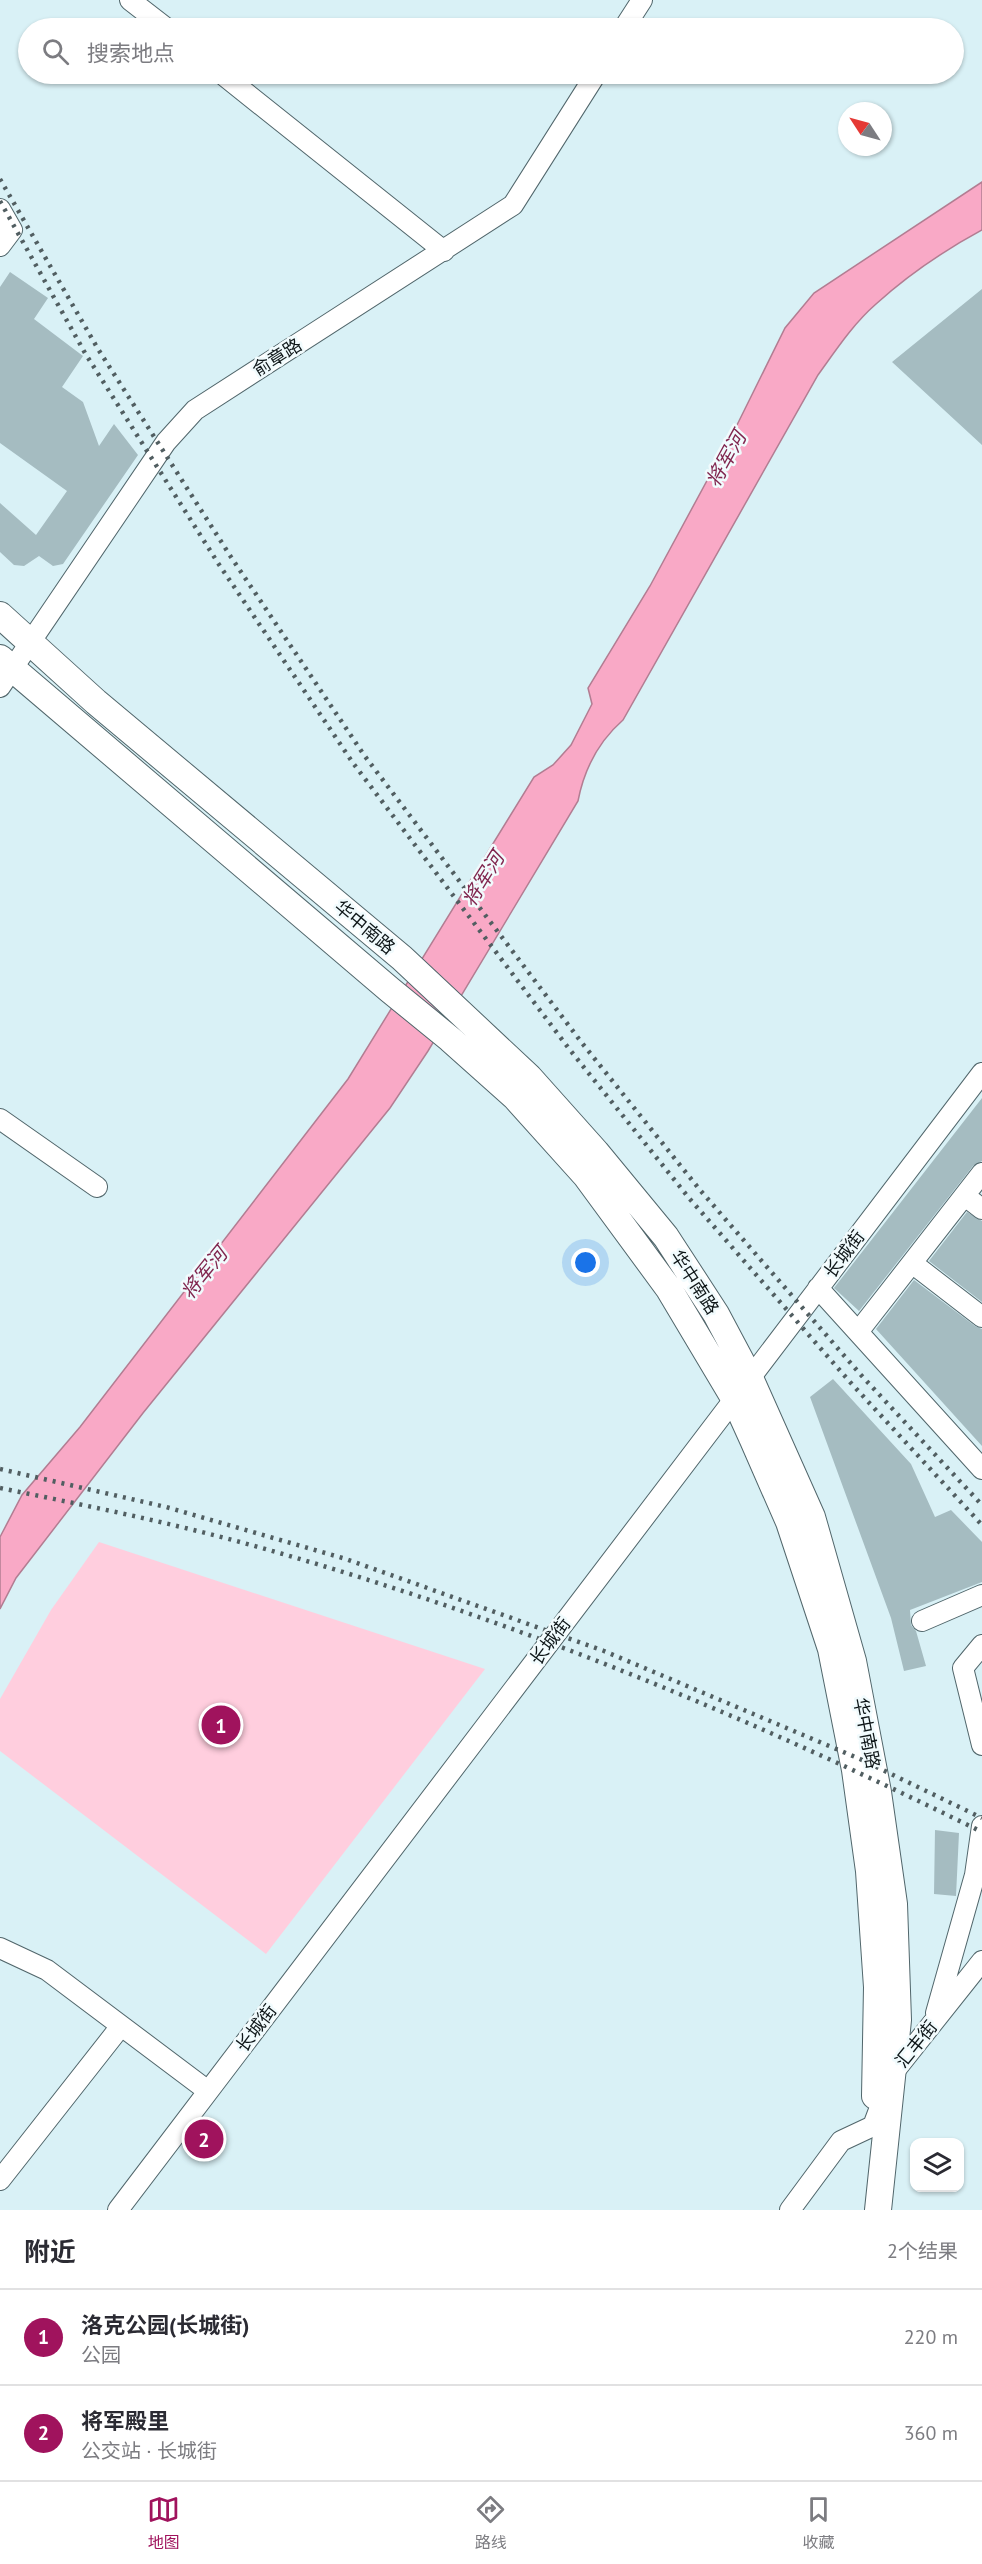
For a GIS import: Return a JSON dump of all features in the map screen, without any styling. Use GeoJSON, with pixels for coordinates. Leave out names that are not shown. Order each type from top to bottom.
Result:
{"type":"FeatureCollection","features":[{"type":"Feature","properties":{"kind":"main road","name":"华中南路"},"geometry":{"type":"LineString","coordinates":[[0,615],[96,702],[402,958],[529,1077],[596,1152],[666,1237],[716,1314],[750,1377],[812,1517],[853,1661],[879,1792],[894,1904],[898,2020],[878,2210]]}},
{"type":"Feature","properties":{"kind":"main road","name":"华中南路"},"geometry":{"type":"LineString","coordinates":[[4,671],[450,1039],[515,1097],[586,1176],[669,1289],[734,1398],[789,1522],[831,1649],[853,1759],[869,1871],[877,1987],[873,2126],[863,2210]]}},
{"type":"Feature","properties":{"kind":"street"},"geometry":{"type":"LineString","coordinates":[[130,0],[153,18]]}},
{"type":"Feature","properties":{"kind":"street"},"geometry":{"type":"LineString","coordinates":[[630,18],[642,0]]}},
{"type":"Feature","properties":{"kind":"street"},"geometry":{"type":"LineString","coordinates":[[235,84],[444,251]]}},
{"type":"Feature","properties":{"kind":"street","name":"俞章路"},"geometry":{"type":"LineString","coordinates":[[4,671],[31,643],[166,442],[195,410],[513,205],[590,84]]}},
{"type":"Feature","properties":{"kind":"street"},"geometry":{"type":"LineString","coordinates":[[0,209],[12,230],[0,246]]}},
{"type":"Feature","properties":{"kind":"street","name":"长城街"},"geometry":{"type":"LineString","coordinates":[[118,2210],[982,1073]]}},
{"type":"Feature","properties":{"kind":"street"},"geometry":{"type":"LineString","coordinates":[[0,1119],[97,1187]]}},
{"type":"Feature","properties":{"kind":"street"},"geometry":{"type":"LineString","coordinates":[[858,1332],[982,1173]]}},
{"type":"Feature","properties":{"kind":"street"},"geometry":{"type":"LineString","coordinates":[[964,1196],[982,1209]]}},
{"type":"Feature","properties":{"kind":"street"},"geometry":{"type":"LineString","coordinates":[[912,1263],[982,1317]]}},
{"type":"Feature","properties":{"kind":"street"},"geometry":{"type":"LineString","coordinates":[[818,1288],[982,1469]]}},
{"type":"Feature","properties":{"kind":"street"},"geometry":{"type":"LineString","coordinates":[[922,1622],[982,1595]]}},
{"type":"Feature","properties":{"kind":"street"},"geometry":{"type":"LineString","coordinates":[[981,1731],[963,1668],[982,1645]]}},
{"type":"Feature","properties":{"kind":"street"},"geometry":{"type":"LineString","coordinates":[[934,2022],[975,1875],[982,1826]]}},
{"type":"Feature","properties":{"kind":"street"},"geometry":{"type":"LineString","coordinates":[[0,1948],[47,1970],[208,2091]]}},
{"type":"Feature","properties":{"kind":"street","name":"汇丰街"},"geometry":{"type":"LineString","coordinates":[[873,2126],[893,2073],[982,1961]]}},
{"type":"Feature","properties":{"kind":"street"},"geometry":{"type":"LineString","coordinates":[[0,2180],[121,2026]]}},
{"type":"Feature","properties":{"kind":"street"},"geometry":{"type":"LineString","coordinates":[[790,2210],[841,2141],[873,2126]]}},
{"type":"Feature","properties":{"kind":"shaded area"},"geometry":{"type":"Polygon","coordinates":[[[99,1542],[485,1669],[266,1954],[0,1751],[0,1699],[51,1610],[99,1542]]]}},
{"type":"Feature","properties":{"kind":"water","name":"将军河"},"geometry":{"type":"Polygon","coordinates":[[[982,182],[982,230],[927,264],[876,304],[852,329],[818,375],[623,720],[614,728],[594,757],[584,778],[578,801],[428,1051],[390,1108],[143,1413],[16,1578],[0,1609],[0,1537],[22,1495],[80,1427],[348,1079],[534,777],[553,765],[571,745],[592,704],[588,688],[650,586],[736,427],[785,328],[814,293],[982,182]]]}},
{"type":"Feature","properties":{"kind":"building"},"geometry":{"type":"Polygon","coordinates":[[[10,272],[48,298],[34,319],[83,356],[62,387],[83,402],[99,446],[114,424],[138,455],[63,564],[53,566],[39,556],[24,566],[14,565],[0,552],[0,503],[36,535],[67,491],[0,443],[0,287],[10,272]]]}},
{"type":"Feature","properties":{"kind":"building"},"geometry":{"type":"Polygon","coordinates":[[[982,289],[982,445],[892,362],[982,289]]]}},
{"type":"Feature","properties":{"kind":"building"},"geometry":{"type":"Polygon","coordinates":[[[982,1098],[982,1161],[973,1166],[859,1311],[834,1288],[982,1098]]]}},
{"type":"Feature","properties":{"kind":"building"},"geometry":{"type":"Polygon","coordinates":[[[967,1212],[982,1221],[982,1302],[929,1261],[967,1212]]]}},
{"type":"Feature","properties":{"kind":"building"},"geometry":{"type":"Polygon","coordinates":[[[914,1280],[982,1329],[982,1446],[876,1329],[914,1280]]]}},
{"type":"Feature","properties":{"kind":"building"},"geometry":{"type":"Polygon","coordinates":[[[833,1379],[911,1464],[935,1517],[951,1510],[982,1542],[982,1582],[910,1610],[911,1625],[916,1631],[926,1666],[904,1671],[891,1618],[810,1397],[833,1379]]]}},
{"type":"Feature","properties":{"kind":"building"},"geometry":{"type":"Polygon","coordinates":[[[935,1830],[959,1833],[956,1896],[934,1894],[935,1830]]]}},
{"type":"Feature","properties":{"kind":"railway"},"geometry":{"type":"LineString","coordinates":[[0,179],[98,349],[231,557],[364,755],[582,1043],[700,1190],[861,1375],[982,1505]]}},
{"type":"Feature","properties":{"kind":"railway"},"geometry":{"type":"LineString","coordinates":[[0,201],[85,353],[218,563],[353,763],[570,1050],[689,1198],[850,1382],[982,1525]]}},
{"type":"Feature","properties":{"kind":"railway"},"geometry":{"type":"LineString","coordinates":[[0,1469],[166,1507],[346,1559],[604,1651],[860,1759],[982,1818]]}},
{"type":"Feature","properties":{"kind":"railway"},"geometry":{"type":"LineString","coordinates":[[0,1488],[126,1514],[251,1545],[439,1603],[623,1671],[714,1709],[894,1789],[982,1832]]}},
{"type":"Feature","properties":{"kind":"place","name":"洛克公园(长城街)"},"geometry":{"type":"Point","coordinates":[221,1725]}},
{"type":"Feature","properties":{"kind":"place","name":"将军殿里"},"geometry":{"type":"Point","coordinates":[204,2139]}}]}
